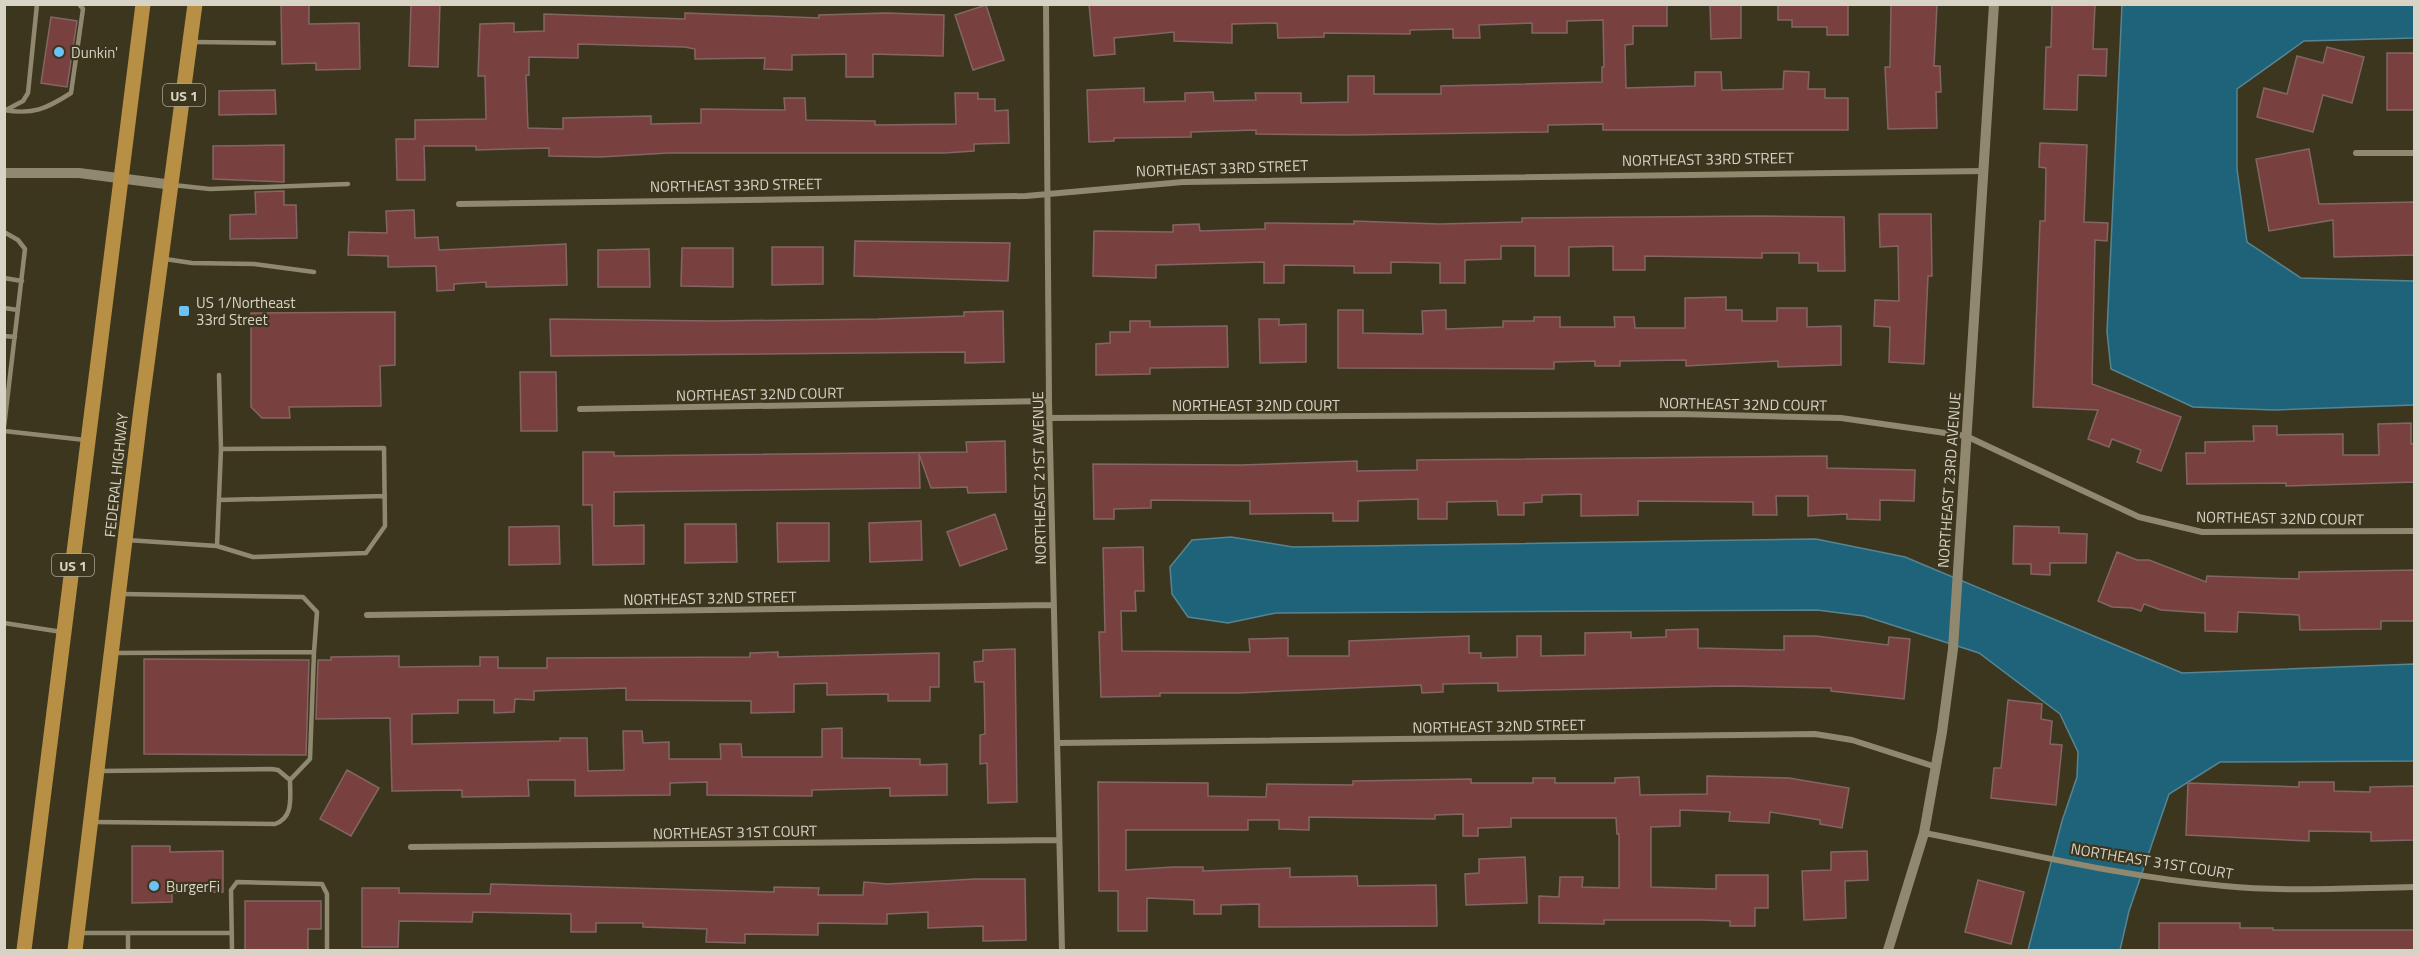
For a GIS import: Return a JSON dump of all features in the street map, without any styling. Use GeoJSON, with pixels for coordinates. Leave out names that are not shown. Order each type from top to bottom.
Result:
{"type":"FeatureCollection","features":[{"type":"Feature","properties":{"kind":"main road","name":"FEDERAL HIGHWAY"},"geometry":{"type":"LineString","coordinates":[[24,951],[143,4]]}},
{"type":"Feature","properties":{"kind":"main road","name":"FEDERAL HIGHWAY"},"geometry":{"type":"LineString","coordinates":[[75,951],[195,4]]}},
{"type":"Feature","properties":{"kind":"street","name":"NORTHEAST 21ST AVENUE"},"geometry":{"type":"LineString","coordinates":[[1046,4],[1049,418],[1062,951]]}},
{"type":"Feature","properties":{"kind":"street","name":"NORTHEAST 23RD AVENUE"},"geometry":{"type":"LineString","coordinates":[[1888,951],[1924,833],[1953,649],[1994,4]]}},
{"type":"Feature","properties":{"kind":"street"},"geometry":{"type":"LineString","coordinates":[[2356,153],[2415,153]]}},
{"type":"Feature","properties":{"kind":"street","name":"NORTHEAST 33RD STREET"},"geometry":{"type":"LineString","coordinates":[[459,204],[1026,196],[1183,182],[1985,171]]}},
{"type":"Feature","properties":{"kind":"street"},"geometry":{"type":"LineString","coordinates":[[4,173],[79,173],[173,185]]}},
{"type":"Feature","properties":{"kind":"street","name":"NORTHEAST 32ND COURT"},"geometry":{"type":"LineString","coordinates":[[580,409],[1049,401]]}},
{"type":"Feature","properties":{"kind":"street","name":"NORTHEAST 32ND COURT"},"geometry":{"type":"LineString","coordinates":[[1049,418],[1786,415],[1892,424],[1966,436],[2139,517],[2202,532],[2415,531]]}},
{"type":"Feature","properties":{"kind":"street","name":"NORTHEAST 32ND STREET"},"geometry":{"type":"LineString","coordinates":[[367,615],[1054,605]]}},
{"type":"Feature","properties":{"kind":"street","name":"NORTHEAST 32ND STREET"},"geometry":{"type":"LineString","coordinates":[[1057,743],[1815,734],[1852,740],[1936,768]]}},
{"type":"Feature","properties":{"kind":"street","name":"NORTHEAST 31ST COURT"},"geometry":{"type":"LineString","coordinates":[[1924,833],[2152,876],[2224,886],[2415,887]]}},
{"type":"Feature","properties":{"kind":"street","name":"NORTHEAST 31ST COURT"},"geometry":{"type":"LineString","coordinates":[[411,847],[1059,840]]}},
{"type":"Feature","properties":{"kind":"lane"},"geometry":{"type":"LineString","coordinates":[[5,110],[23,101],[28,93],[37,4]]}},
{"type":"Feature","properties":{"kind":"lane"},"geometry":{"type":"LineString","coordinates":[[5,110],[18,114],[34,112],[71,93],[81,7]]}},
{"type":"Feature","properties":{"kind":"lane"},"geometry":{"type":"LineString","coordinates":[[190,42],[274,43]]}},
{"type":"Feature","properties":{"kind":"lane"},"geometry":{"type":"LineString","coordinates":[[173,185],[210,189],[348,184]]}},
{"type":"Feature","properties":{"kind":"lane"},"geometry":{"type":"LineString","coordinates":[[4,232],[18,240],[25,249],[4,429],[89,440]]}},
{"type":"Feature","properties":{"kind":"lane"},"geometry":{"type":"LineString","coordinates":[[162,259],[192,263],[254,264],[314,272]]}},
{"type":"Feature","properties":{"kind":"lane"},"geometry":{"type":"LineString","coordinates":[[4,278],[22,280]]}},
{"type":"Feature","properties":{"kind":"lane"},"geometry":{"type":"LineString","coordinates":[[4,308],[18,310]]}},
{"type":"Feature","properties":{"kind":"lane"},"geometry":{"type":"LineString","coordinates":[[4,336],[15,337]]}},
{"type":"Feature","properties":{"kind":"lane"},"geometry":{"type":"LineString","coordinates":[[4,369],[11,370]]}},
{"type":"Feature","properties":{"kind":"lane"},"geometry":{"type":"LineString","coordinates":[[217,546],[221,449],[219,375]]}},
{"type":"Feature","properties":{"kind":"lane"},"geometry":{"type":"LineString","coordinates":[[127,540],[217,546],[253,557],[366,553],[385,526],[384,448],[221,449]]}},
{"type":"Feature","properties":{"kind":"lane"},"geometry":{"type":"LineString","coordinates":[[219,500],[385,496]]}},
{"type":"Feature","properties":{"kind":"lane"},"geometry":{"type":"LineString","coordinates":[[91,822],[275,824],[288,815],[290,780],[310,759],[317,612],[303,597],[120,594]]}},
{"type":"Feature","properties":{"kind":"lane"},"geometry":{"type":"LineString","coordinates":[[4,623],[65,632]]}},
{"type":"Feature","properties":{"kind":"lane"},"geometry":{"type":"LineString","coordinates":[[112,653],[314,652]]}},
{"type":"Feature","properties":{"kind":"lane"},"geometry":{"type":"LineString","coordinates":[[97,771],[271,769],[278,770],[290,780]]}},
{"type":"Feature","properties":{"kind":"lane"},"geometry":{"type":"LineString","coordinates":[[232,951],[231,890],[237,882],[314,883],[326,888],[327,951]]}},
{"type":"Feature","properties":{"kind":"lane"},"geometry":{"type":"LineString","coordinates":[[77,933],[232,933]]}},
{"type":"Feature","properties":{"kind":"lane"},"geometry":{"type":"LineString","coordinates":[[128,933],[128,951]]}},
{"type":"Feature","properties":{"kind":"water"},"geometry":{"type":"Polygon","coordinates":[[[2122,5],[2414,5],[2414,38],[2304,41],[2237,89],[2237,169],[2247,242],[2301,278],[2414,281],[2414,405],[2274,410],[2193,407],[2111,369],[2107,332],[2122,5]]]}},
{"type":"Feature","properties":{"kind":"water"},"geometry":{"type":"Polygon","coordinates":[[[1231,537],[1293,547],[1816,539],[1905,557],[2182,673],[2414,664],[2414,761],[2220,762],[2169,794],[2129,911],[2120,950],[2028,950],[2062,821],[2077,777],[2078,752],[2060,714],[1979,653],[1864,616],[1817,610],[1276,613],[1228,623],[1188,617],[1172,594],[1170,567],[1192,540],[1231,537]]]}},
{"type":"Feature","properties":{"kind":"building"},"geometry":{"type":"Polygon","coordinates":[[[281,4],[309,4],[309,24],[359,23],[360,69],[316,70],[316,63],[282,64],[281,4]]]}},
{"type":"Feature","properties":{"kind":"building"},"geometry":{"type":"Polygon","coordinates":[[[411,4],[440,4],[438,67],[409,66],[411,4]]]}},
{"type":"Feature","properties":{"kind":"building"},"geometry":{"type":"Polygon","coordinates":[[[1089,4],[1667,4],[1667,26],[1633,26],[1633,44],[1625,45],[1626,88],[1695,86],[1695,72],[1721,72],[1722,90],[1783,89],[1784,71],[1809,72],[1808,89],[1825,89],[1825,98],[1848,98],[1848,130],[1603,130],[1603,124],[1548,125],[1548,132],[1349,135],[1256,134],[1256,130],[1191,132],[1191,137],[1114,138],[1114,141],[1089,142],[1087,90],[1144,88],[1144,102],[1185,101],[1185,93],[1213,92],[1214,101],[1256,100],[1255,93],[1301,93],[1301,103],[1348,102],[1348,76],[1374,76],[1374,94],[1441,94],[1441,86],[1602,82],[1602,67],[1604,67],[1603,20],[1567,21],[1567,33],[1532,33],[1532,23],[1479,25],[1480,38],[1453,38],[1453,29],[1410,30],[1410,34],[1324,33],[1324,37],[1278,38],[1277,23],[1232,24],[1232,43],[1174,41],[1174,32],[1114,38],[1115,54],[1094,56],[1089,4]]]}},
{"type":"Feature","properties":{"kind":"building"},"geometry":{"type":"Polygon","coordinates":[[[1710,4],[1741,4],[1741,38],[1711,39],[1710,4]]]}},
{"type":"Feature","properties":{"kind":"building"},"geometry":{"type":"Polygon","coordinates":[[[1778,4],[1848,4],[1848,35],[1827,35],[1827,27],[1792,27],[1792,20],[1778,20],[1778,4]]]}},
{"type":"Feature","properties":{"kind":"building"},"geometry":{"type":"Polygon","coordinates":[[[1891,4],[1937,4],[1934,66],[1940,66],[1941,92],[1936,92],[1937,128],[1888,129],[1885,67],[1890,67],[1891,4]]]}},
{"type":"Feature","properties":{"kind":"building"},"geometry":{"type":"Polygon","coordinates":[[[2052,4],[2095,4],[2093,49],[2107,49],[2106,76],[2078,75],[2077,110],[2044,109],[2046,47],[2051,47],[2052,4]]]}},
{"type":"Feature","properties":{"kind":"building"},"geometry":{"type":"Polygon","coordinates":[[[986,5],[1004,60],[973,70],[955,15],[986,5]]]}},
{"type":"Feature","properties":{"kind":"building"},"geometry":{"type":"Polygon","coordinates":[[[685,13],[819,18],[819,15],[886,13],[944,15],[943,56],[873,54],[873,77],[846,77],[846,54],[792,55],[792,70],[764,69],[765,58],[695,59],[695,49],[685,47],[578,44],[578,58],[529,57],[529,75],[526,75],[528,128],[563,129],[563,118],[651,116],[651,124],[701,123],[701,109],[785,110],[784,98],[805,98],[806,120],[875,121],[875,125],[956,124],[955,93],[978,93],[978,99],[995,99],[995,111],[1008,110],[1009,143],[974,144],[974,151],[944,153],[668,153],[600,157],[549,156],[549,148],[476,150],[476,146],[424,146],[425,180],[397,180],[396,139],[415,139],[415,120],[486,119],[485,76],[478,76],[480,24],[514,23],[514,32],[544,31],[544,14],[685,19],[685,13]]]}},
{"type":"Feature","properties":{"kind":"building","name":"Dunkin'"},"geometry":{"type":"Polygon","coordinates":[[[51,17],[77,21],[67,87],[41,83],[51,17]]]}},
{"type":"Feature","properties":{"kind":"building"},"geometry":{"type":"Polygon","coordinates":[[[2327,47],[2364,57],[2352,103],[2323,95],[2313,132],[2257,117],[2264,88],[2287,94],[2297,56],[2323,63],[2327,47]]]}},
{"type":"Feature","properties":{"kind":"building"},"geometry":{"type":"Polygon","coordinates":[[[2387,53],[2415,53],[2415,110],[2387,110],[2387,53]]]}},
{"type":"Feature","properties":{"kind":"building"},"geometry":{"type":"Polygon","coordinates":[[[275,90],[276,114],[219,115],[219,91],[275,90]]]}},
{"type":"Feature","properties":{"kind":"building"},"geometry":{"type":"Polygon","coordinates":[[[2040,143],[2087,145],[2084,222],[2108,223],[2107,241],[2095,240],[2092,384],[2181,417],[2161,471],[2137,462],[2141,450],[2112,439],[2109,447],[2088,439],[2098,410],[2033,407],[2040,221],[2045,221],[2046,168],[2039,167],[2040,143]]]}},
{"type":"Feature","properties":{"kind":"building"},"geometry":{"type":"Polygon","coordinates":[[[284,145],[284,182],[213,179],[213,146],[284,145]]]}},
{"type":"Feature","properties":{"kind":"building"},"geometry":{"type":"Polygon","coordinates":[[[2309,149],[2319,204],[2415,202],[2415,255],[2334,257],[2333,220],[2269,231],[2256,159],[2309,149]]]}},
{"type":"Feature","properties":{"kind":"building"},"geometry":{"type":"Polygon","coordinates":[[[284,191],[284,205],[296,205],[297,238],[230,239],[230,215],[256,214],[255,192],[284,191]]]}},
{"type":"Feature","properties":{"kind":"building"},"geometry":{"type":"Polygon","coordinates":[[[414,210],[415,238],[438,237],[439,250],[566,244],[567,285],[486,287],[486,282],[454,284],[454,290],[437,291],[436,266],[388,267],[388,256],[348,255],[349,232],[387,233],[386,211],[414,210]]]}},
{"type":"Feature","properties":{"kind":"building"},"geometry":{"type":"Polygon","coordinates":[[[1879,214],[1931,214],[1932,276],[1928,276],[1924,364],[1889,362],[1890,327],[1874,326],[1875,300],[1899,301],[1898,246],[1880,247],[1879,214]]]}},
{"type":"Feature","properties":{"kind":"building"},"geometry":{"type":"Polygon","coordinates":[[[1844,217],[1845,271],[1818,271],[1818,263],[1799,263],[1799,253],[1762,253],[1762,258],[1645,256],[1645,270],[1613,270],[1613,246],[1569,247],[1569,276],[1535,276],[1535,246],[1501,246],[1501,259],[1465,260],[1465,283],[1440,283],[1440,263],[1391,262],[1391,273],[1354,273],[1354,266],[1284,265],[1284,283],[1264,283],[1264,262],[1156,265],[1156,278],[1093,276],[1094,231],[1173,232],[1173,225],[1199,224],[1200,231],[1265,229],[1265,223],[1354,224],[1354,221],[1439,224],[1522,222],[1522,218],[1844,217]]]}},
{"type":"Feature","properties":{"kind":"building"},"geometry":{"type":"Polygon","coordinates":[[[855,241],[1010,243],[1008,281],[854,276],[855,241]]]}},
{"type":"Feature","properties":{"kind":"building"},"geometry":{"type":"Polygon","coordinates":[[[772,247],[823,247],[823,284],[772,285],[772,247]]]}},
{"type":"Feature","properties":{"kind":"building"},"geometry":{"type":"Polygon","coordinates":[[[682,248],[733,248],[733,287],[681,286],[682,248]]]}},
{"type":"Feature","properties":{"kind":"building"},"geometry":{"type":"Polygon","coordinates":[[[649,249],[650,287],[598,287],[598,250],[649,249]]]}},
{"type":"Feature","properties":{"kind":"building"},"geometry":{"type":"Polygon","coordinates":[[[1726,297],[1726,310],[1742,310],[1742,321],[1777,321],[1777,308],[1807,308],[1807,327],[1841,326],[1841,365],[1778,367],[1778,361],[1686,366],[1686,360],[1620,361],[1620,366],[1595,366],[1595,361],[1554,362],[1554,369],[1338,368],[1338,310],[1363,310],[1363,333],[1423,334],[1422,311],[1446,310],[1446,329],[1503,327],[1503,321],[1534,321],[1534,317],[1560,317],[1560,327],[1615,327],[1614,317],[1634,317],[1635,328],[1685,328],[1685,298],[1726,297]]]}},
{"type":"Feature","properties":{"kind":"building"},"geometry":{"type":"Polygon","coordinates":[[[1003,311],[1004,362],[965,363],[965,352],[551,356],[550,319],[712,321],[878,319],[964,316],[964,312],[1003,311]]]}},
{"type":"Feature","properties":{"kind":"building"},"geometry":{"type":"Polygon","coordinates":[[[395,312],[395,365],[380,366],[381,406],[289,407],[290,418],[262,418],[251,407],[251,313],[395,312]]]}},
{"type":"Feature","properties":{"kind":"building"},"geometry":{"type":"Polygon","coordinates":[[[1259,319],[1279,319],[1279,325],[1306,324],[1306,362],[1260,363],[1259,319]]]}},
{"type":"Feature","properties":{"kind":"building"},"geometry":{"type":"Polygon","coordinates":[[[1130,321],[1150,321],[1150,327],[1227,326],[1228,367],[1150,368],[1150,374],[1096,375],[1096,344],[1110,343],[1110,332],[1130,332],[1130,321]]]}},
{"type":"Feature","properties":{"kind":"building"},"geometry":{"type":"Polygon","coordinates":[[[520,372],[556,372],[557,431],[521,431],[520,372]]]}},
{"type":"Feature","properties":{"kind":"building"},"geometry":{"type":"Polygon","coordinates":[[[2411,423],[2411,444],[2415,443],[2415,482],[2286,486],[2286,483],[2187,484],[2186,453],[2205,453],[2205,442],[2254,441],[2253,426],[2277,426],[2277,435],[2343,434],[2343,455],[2379,455],[2378,424],[2411,423]]]}},
{"type":"Feature","properties":{"kind":"building"},"geometry":{"type":"Polygon","coordinates":[[[1005,441],[1006,492],[968,493],[967,487],[931,488],[919,454],[920,488],[614,492],[614,526],[644,525],[644,564],[593,565],[592,505],[583,505],[583,452],[614,452],[614,456],[967,452],[966,442],[1005,441]]]}},
{"type":"Feature","properties":{"kind":"building"},"geometry":{"type":"Polygon","coordinates":[[[1827,456],[1827,468],[1915,470],[1914,501],[1880,500],[1880,520],[1847,519],[1847,514],[1808,516],[1808,496],[1776,496],[1777,515],[1753,515],[1753,502],[1638,501],[1638,515],[1581,516],[1581,494],[1542,495],[1542,502],[1524,503],[1524,515],[1498,515],[1497,501],[1447,502],[1447,519],[1418,519],[1418,499],[1358,501],[1358,521],[1333,521],[1333,513],[1250,514],[1250,501],[1151,500],[1151,508],[1114,509],[1114,519],[1094,519],[1093,464],[1240,465],[1357,461],[1357,471],[1417,470],[1417,460],[1827,456]]]}},
{"type":"Feature","properties":{"kind":"building"},"geometry":{"type":"Polygon","coordinates":[[[995,514],[1007,549],[960,566],[947,532],[995,514]]]}},
{"type":"Feature","properties":{"kind":"building"},"geometry":{"type":"Polygon","coordinates":[[[921,521],[922,560],[870,562],[869,523],[921,521]]]}},
{"type":"Feature","properties":{"kind":"building"},"geometry":{"type":"Polygon","coordinates":[[[777,523],[829,523],[829,561],[778,562],[777,523]]]}},
{"type":"Feature","properties":{"kind":"building"},"geometry":{"type":"Polygon","coordinates":[[[685,524],[736,524],[737,562],[685,563],[685,524]]]}},
{"type":"Feature","properties":{"kind":"building"},"geometry":{"type":"Polygon","coordinates":[[[559,526],[560,564],[509,565],[509,527],[559,526]]]}},
{"type":"Feature","properties":{"kind":"building"},"geometry":{"type":"Polygon","coordinates":[[[2014,526],[2059,527],[2059,533],[2087,534],[2086,563],[2050,563],[2050,575],[2031,574],[2031,564],[2013,564],[2014,526]]]}},
{"type":"Feature","properties":{"kind":"building"},"geometry":{"type":"Polygon","coordinates":[[[1143,547],[1144,591],[1135,591],[1136,611],[1121,611],[1122,651],[1250,652],[1249,639],[1288,638],[1288,656],[1349,656],[1349,641],[1469,636],[1469,653],[1481,653],[1481,658],[1517,657],[1517,636],[1541,636],[1541,656],[1585,655],[1585,633],[1631,632],[1631,638],[1666,637],[1666,630],[1698,629],[1698,648],[1784,650],[1784,636],[1816,636],[1888,645],[1889,637],[1910,639],[1904,699],[1831,691],[1831,688],[1728,686],[1498,691],[1498,683],[1443,684],[1443,692],[1422,693],[1421,685],[1101,697],[1099,632],[1105,632],[1103,548],[1143,547]]]}},
{"type":"Feature","properties":{"kind":"building"},"geometry":{"type":"Polygon","coordinates":[[[2117,552],[2137,560],[2149,560],[2206,582],[2207,576],[2299,579],[2299,572],[2415,570],[2415,621],[2381,621],[2381,629],[2300,630],[2299,615],[2238,612],[2237,632],[2205,631],[2205,613],[2161,610],[2144,604],[2141,611],[2112,607],[2098,601],[2117,552]]]}},
{"type":"Feature","properties":{"kind":"building"},"geometry":{"type":"Polygon","coordinates":[[[1015,649],[1017,802],[988,803],[987,763],[980,764],[980,735],[985,734],[984,682],[975,682],[974,662],[983,661],[983,650],[1015,649]]]}},
{"type":"Feature","properties":{"kind":"building"},"geometry":{"type":"Polygon","coordinates":[[[778,652],[778,657],[939,653],[939,687],[930,687],[930,701],[888,701],[888,694],[827,695],[827,683],[794,684],[794,712],[751,713],[751,701],[626,700],[626,688],[534,691],[534,700],[515,699],[514,712],[494,713],[494,700],[458,700],[458,713],[412,714],[412,744],[560,741],[560,738],[587,738],[588,771],[624,770],[623,731],[642,731],[643,743],[669,742],[669,759],[721,759],[720,744],[741,744],[742,757],[822,757],[822,729],[842,728],[842,758],[920,759],[920,765],[947,764],[947,795],[890,796],[890,788],[812,790],[812,796],[707,795],[707,782],[670,783],[670,795],[575,796],[575,780],[528,780],[529,796],[462,797],[462,790],[392,791],[390,718],[316,719],[318,660],[331,660],[331,657],[399,656],[399,667],[480,666],[480,657],[498,657],[498,668],[547,668],[547,658],[750,657],[750,653],[778,652]]]}},
{"type":"Feature","properties":{"kind":"building"},"geometry":{"type":"Polygon","coordinates":[[[144,659],[309,660],[306,755],[144,754],[144,659]]]}},
{"type":"Feature","properties":{"kind":"building"},"geometry":{"type":"Polygon","coordinates":[[[2008,700],[2042,704],[2041,719],[2052,721],[2050,744],[2062,745],[2056,805],[1991,798],[1994,768],[2001,768],[2008,700]]]}},
{"type":"Feature","properties":{"kind":"building"},"geometry":{"type":"Polygon","coordinates":[[[347,770],[379,788],[351,836],[320,819],[347,770]]]}},
{"type":"Feature","properties":{"kind":"building"},"geometry":{"type":"Polygon","coordinates":[[[1707,776],[1789,778],[1849,788],[1842,828],[1820,824],[1820,820],[1770,812],[1769,823],[1729,821],[1730,812],[1680,810],[1680,826],[1651,827],[1651,887],[1716,889],[1716,875],[1768,875],[1768,908],[1755,908],[1755,926],[1730,926],[1730,921],[1701,920],[1604,920],[1604,924],[1539,923],[1539,896],[1559,897],[1560,877],[1583,877],[1582,887],[1619,888],[1619,834],[1617,834],[1616,818],[1511,818],[1511,827],[1478,828],[1478,836],[1463,836],[1463,814],[1435,815],[1435,819],[1309,817],[1309,830],[1279,829],[1279,820],[1248,820],[1248,830],[1126,830],[1126,870],[1173,867],[1203,867],[1203,871],[1290,868],[1290,877],[1357,876],[1358,886],[1436,885],[1437,926],[1259,927],[1259,904],[1221,905],[1221,914],[1194,914],[1194,900],[1147,898],[1147,931],[1118,931],[1118,891],[1099,891],[1098,782],[1208,783],[1208,796],[1266,797],[1267,784],[1353,785],[1353,781],[1471,779],[1471,783],[1533,783],[1533,778],[1555,778],[1555,783],[1615,783],[1615,778],[1639,777],[1640,795],[1707,794],[1707,776]]]}},
{"type":"Feature","properties":{"kind":"building"},"geometry":{"type":"Polygon","coordinates":[[[2299,782],[2334,782],[2334,791],[2370,792],[2370,787],[2415,786],[2415,840],[2371,841],[2371,832],[2309,831],[2309,841],[2186,835],[2188,783],[2299,787],[2299,782]]]}},
{"type":"Feature","properties":{"kind":"building"},"geometry":{"type":"Polygon","coordinates":[[[132,846],[170,846],[170,852],[223,851],[223,892],[172,893],[172,902],[132,903],[132,846]]]}},
{"type":"Feature","properties":{"kind":"building"},"geometry":{"type":"Polygon","coordinates":[[[1867,851],[1868,880],[1845,881],[1846,918],[1804,920],[1802,871],[1831,870],[1831,852],[1867,851]]]}},
{"type":"Feature","properties":{"kind":"building"},"geometry":{"type":"Polygon","coordinates":[[[1525,857],[1527,903],[1466,905],[1465,874],[1479,873],[1479,859],[1525,857]]]}},
{"type":"Feature","properties":{"kind":"building"},"geometry":{"type":"Polygon","coordinates":[[[975,879],[1025,879],[1026,940],[983,941],[983,926],[928,928],[928,912],[887,914],[887,924],[818,923],[818,935],[745,934],[745,943],[706,942],[707,929],[643,927],[643,923],[596,923],[596,932],[571,932],[571,914],[473,912],[472,922],[399,921],[398,947],[362,947],[362,888],[399,888],[399,893],[490,894],[491,884],[774,892],[774,887],[819,888],[818,895],[863,895],[864,882],[887,884],[975,879]]]}},
{"type":"Feature","properties":{"kind":"building"},"geometry":{"type":"Polygon","coordinates":[[[1978,880],[2024,892],[2011,944],[1965,932],[1978,880]]]}},
{"type":"Feature","properties":{"kind":"building"},"geometry":{"type":"Polygon","coordinates":[[[245,901],[321,901],[321,929],[308,929],[308,951],[245,951],[245,901]]]}},
{"type":"Feature","properties":{"kind":"building"},"geometry":{"type":"Polygon","coordinates":[[[2159,923],[2240,923],[2240,928],[2273,928],[2273,930],[2415,930],[2415,951],[2159,951],[2159,923]]]}},
{"type":"Feature","properties":{"kind":"place","name":"Dunkin'"},"geometry":{"type":"Point","coordinates":[59,52]}},
{"type":"Feature","properties":{"kind":"place","name":"US 1/Northeast 33rd Street"},"geometry":{"type":"Point","coordinates":[184,311]}},
{"type":"Feature","properties":{"kind":"place","name":"BurgerFi"},"geometry":{"type":"Point","coordinates":[154,886]}}]}
